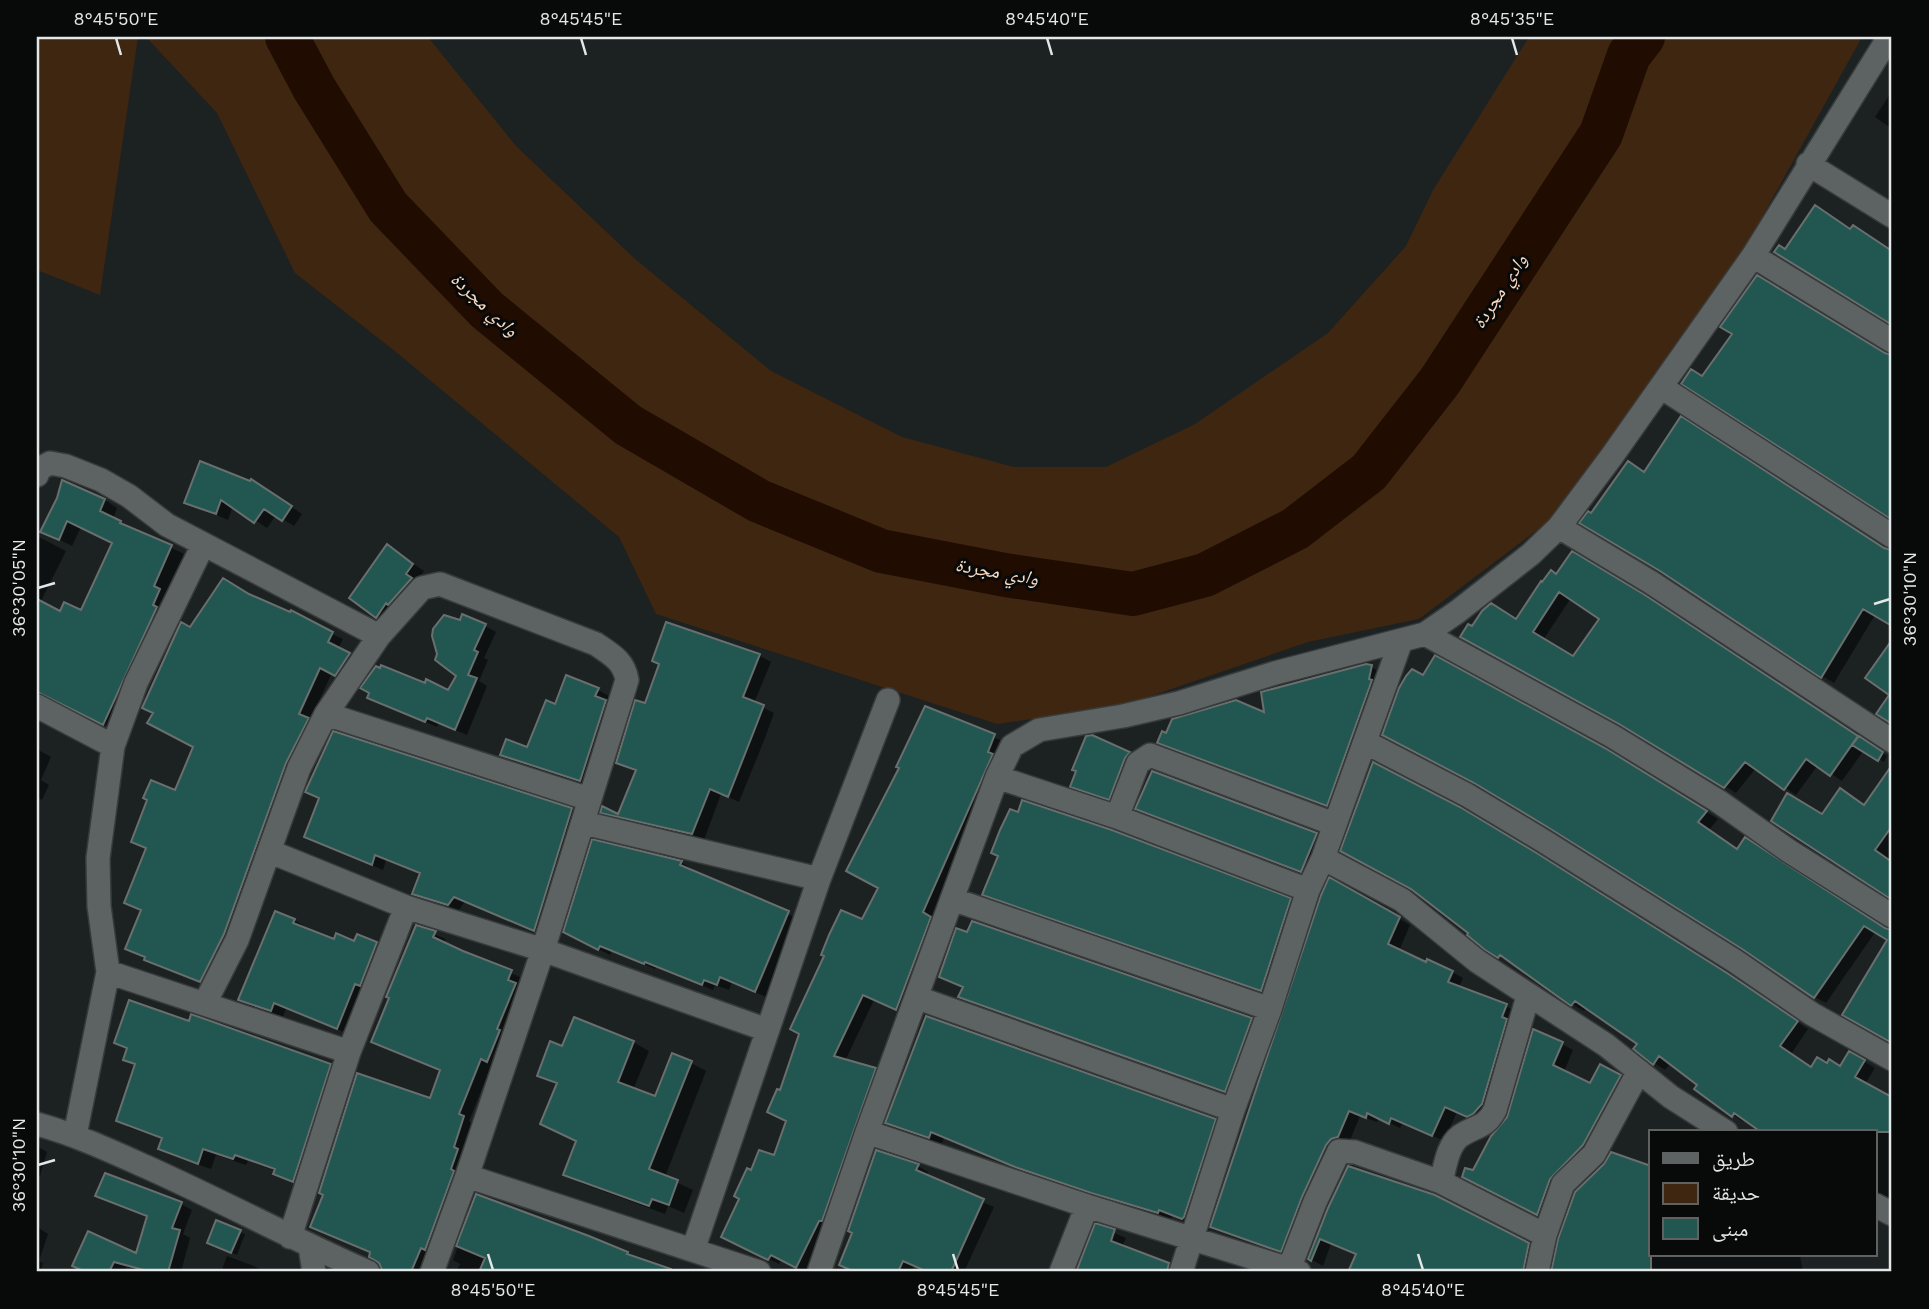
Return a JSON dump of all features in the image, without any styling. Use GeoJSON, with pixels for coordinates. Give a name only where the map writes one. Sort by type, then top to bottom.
{"type":"FeatureCollection","features":[{"type":"Feature","properties":{"kind":"street"},"geometry":{"type":"LineString","coordinates":[[819,1272],[952,899],[997,777],[1012,747],[1039,730],[1123,716],[1178,703],[1275,673],[1425,634],[1531,554],[1559,527],[1753,256],[1889,37]]}},
{"type":"Feature","properties":{"kind":"street"},"geometry":{"type":"LineString","coordinates":[[1808,164],[1892,216]]}},
{"type":"Feature","properties":{"kind":"street"},"geometry":{"type":"LineString","coordinates":[[1753,256],[1892,341]]}},
{"type":"Feature","properties":{"kind":"street"},"geometry":{"type":"LineString","coordinates":[[1661,387],[1892,536]]}},
{"type":"Feature","properties":{"kind":"street"},"geometry":{"type":"LineString","coordinates":[[37,474],[39,469],[50,463],[89,475],[129,496],[167,525],[203,545],[379,636]]}},
{"type":"Feature","properties":{"kind":"street"},"geometry":{"type":"LineString","coordinates":[[1559,527],[1652,583],[1892,741]]}},
{"type":"Feature","properties":{"kind":"street"},"geometry":{"type":"LineString","coordinates":[[75,1135],[107,972],[99,906],[98,858],[113,746],[136,683],[203,545]]}},
{"type":"Feature","properties":{"kind":"street"},"geometry":{"type":"LineString","coordinates":[[205,1003],[237,940],[271,852],[299,768],[326,714],[379,636],[422,588],[440,584],[596,644],[619,660],[625,669],[627,680],[589,799],[584,823],[467,1176],[432,1272]]}},
{"type":"Feature","properties":{"kind":"street"},"geometry":{"type":"LineString","coordinates":[[1425,634],[1612,736],[1717,801],[1789,851],[1892,916]]}},
{"type":"Feature","properties":{"kind":"street"},"geometry":{"type":"LineString","coordinates":[[1181,1272],[1308,890],[1323,858],[1401,641]]}},
{"type":"Feature","properties":{"kind":"street"},"geometry":{"type":"LineString","coordinates":[[693,1250],[820,879],[888,700]]}},
{"type":"Feature","properties":{"kind":"street"},"geometry":{"type":"LineString","coordinates":[[37,706],[113,746]]}},
{"type":"Feature","properties":{"kind":"street"},"geometry":{"type":"LineString","coordinates":[[326,714],[589,799]]}},
{"type":"Feature","properties":{"kind":"street"},"geometry":{"type":"LineString","coordinates":[[1365,742],[1467,795],[1532,834],[1735,961],[1812,1014],[1892,1059]]}},
{"type":"Feature","properties":{"kind":"street"},"geometry":{"type":"LineString","coordinates":[[1117,817],[1138,763],[1150,755],[1334,824]]}},
{"type":"Feature","properties":{"kind":"street"},"geometry":{"type":"LineString","coordinates":[[997,777],[1117,817],[1308,890]]}},
{"type":"Feature","properties":{"kind":"street"},"geometry":{"type":"LineString","coordinates":[[584,823],[820,879]]}},
{"type":"Feature","properties":{"kind":"street"},"geometry":{"type":"LineString","coordinates":[[271,852],[406,907],[543,950],[767,1030]]}},
{"type":"Feature","properties":{"kind":"street"},"geometry":{"type":"LineString","coordinates":[[1323,858],[1402,900],[1477,961],[1606,1045],[1679,1104],[1723,1130]]}},
{"type":"Feature","properties":{"kind":"street"},"geometry":{"type":"LineString","coordinates":[[952,899],[1270,1009]]}},
{"type":"Feature","properties":{"kind":"street"},"geometry":{"type":"LineString","coordinates":[[314,1272],[300,1242],[349,1052],[406,907]]}},
{"type":"Feature","properties":{"kind":"street"},"geometry":{"type":"LineString","coordinates":[[107,972],[349,1052]]}},
{"type":"Feature","properties":{"kind":"street"},"geometry":{"type":"LineString","coordinates":[[1441,1182],[1453,1144],[1460,1137],[1483,1125],[1495,1110],[1528,996]]}},
{"type":"Feature","properties":{"kind":"street"},"geometry":{"type":"LineString","coordinates":[[918,998],[1233,1110]]}},
{"type":"Feature","properties":{"kind":"street"},"geometry":{"type":"LineString","coordinates":[[1537,1272],[1545,1235],[1563,1184],[1594,1154],[1639,1071]]}},
{"type":"Feature","properties":{"kind":"street"},"geometry":{"type":"LineString","coordinates":[[37,1124],[75,1135],[368,1272]]}},
{"type":"Feature","properties":{"kind":"street"},"geometry":{"type":"LineString","coordinates":[[867,1132],[1087,1206],[1294,1271],[1315,1202],[1339,1151],[1355,1152],[1441,1182],[1545,1235]]}},
{"type":"Feature","properties":{"kind":"street"},"geometry":{"type":"LineString","coordinates":[[467,1176],[759,1272]]}},
{"type":"Feature","properties":{"kind":"street"},"geometry":{"type":"LineString","coordinates":[[1061,1272],[1087,1206]]}},
{"type":"Feature","properties":{"kind":"street"},"geometry":{"type":"LineString","coordinates":[[1876,1206],[1892,1214]]}},
{"type":"Feature","properties":{"kind":"green space"},"geometry":{"type":"Polygon","coordinates":[[[37,37],[138,37],[100,295],[37,270],[37,37]]]}},
{"type":"Feature","properties":{"kind":"green space"},"geometry":{"type":"Polygon","coordinates":[[[146,37],[428,37],[516,146],[634,258],[771,371],[902,437],[1014,467],[1106,467],[1195,424],[1328,333],[1406,246],[1433,190],[1529,37],[1862,37],[1740,257],[1552,519],[1419,619],[1308,642],[1119,707],[997,724],[656,614],[619,537],[396,352],[295,273],[217,113],[146,37]]]}},
{"type":"Feature","properties":{"kind":"building"},"geometry":{"type":"Polygon","coordinates":[[[1815,205],[1850,229],[1853,225],[1892,251],[1892,325],[1774,252],[1779,245],[1785,249],[1815,205]]]}},
{"type":"Feature","properties":{"kind":"building"},"geometry":{"type":"Polygon","coordinates":[[[1757,275],[1892,355],[1892,520],[1681,384],[1691,369],[1702,376],[1732,334],[1720,327],[1757,275]]]}},
{"type":"Feature","properties":{"kind":"building"},"geometry":{"type":"Polygon","coordinates":[[[1681,416],[1884,548],[1892,550],[1892,626],[1863,609],[1821,678],[1660,571],[1579,523],[1588,511],[1591,513],[1628,461],[1644,472],[1681,416]]]}},
{"type":"Feature","properties":{"kind":"building"},"geometry":{"type":"Polygon","coordinates":[[[200,461],[250,481],[251,479],[292,506],[282,521],[264,509],[254,523],[221,500],[216,514],[184,503],[200,461]]]}},
{"type":"Feature","properties":{"kind":"building"},"geometry":{"type":"Polygon","coordinates":[[[62,480],[105,499],[100,511],[121,521],[120,523],[172,545],[154,586],[160,589],[153,605],[157,607],[103,725],[37,692],[37,599],[60,611],[64,602],[81,610],[112,543],[67,521],[59,540],[40,532],[57,498],[62,480]]]}},
{"type":"Feature","properties":{"kind":"building"},"geometry":{"type":"Polygon","coordinates":[[[387,544],[413,564],[406,574],[412,578],[388,605],[386,603],[376,618],[349,598],[387,544]]]}},
{"type":"Feature","properties":{"kind":"building"},"geometry":{"type":"Polygon","coordinates":[[[1572,551],[1645,595],[1858,736],[1830,776],[1806,759],[1784,790],[1745,762],[1724,788],[1619,724],[1460,637],[1468,624],[1472,626],[1491,603],[1516,619],[1541,581],[1551,570],[1556,574],[1572,551]],[[1559,592],[1533,632],[1573,656],[1599,619],[1559,592]]]}},
{"type":"Feature","properties":{"kind":"building"},"geometry":{"type":"Polygon","coordinates":[[[223,578],[249,594],[290,612],[291,610],[333,632],[328,642],[350,653],[335,676],[320,668],[299,714],[309,718],[286,763],[224,934],[200,982],[144,960],[145,957],[125,949],[141,910],[124,903],[146,848],[131,842],[147,800],[143,798],[151,780],[175,790],[193,747],[147,723],[153,713],[142,708],[181,622],[190,627],[223,578]]]}},
{"type":"Feature","properties":{"kind":"building"},"geometry":{"type":"Polygon","coordinates":[[[462,614],[486,624],[474,650],[478,652],[468,675],[477,678],[455,730],[427,718],[425,722],[367,698],[369,693],[360,688],[376,666],[380,668],[381,665],[425,683],[426,679],[448,690],[456,676],[435,660],[437,654],[433,629],[444,615],[460,620],[462,614]]]}},
{"type":"Feature","properties":{"kind":"building"},"geometry":{"type":"Polygon","coordinates":[[[666,622],[760,654],[743,697],[764,705],[728,797],[710,789],[692,834],[600,813],[602,806],[618,814],[636,770],[616,763],[635,700],[645,703],[659,664],[652,661],[666,622]]]}},
{"type":"Feature","properties":{"kind":"building"},"geometry":{"type":"Polygon","coordinates":[[[1892,640],[1892,724],[1876,714],[1889,695],[1865,678],[1892,640]]]}},
{"type":"Feature","properties":{"kind":"building"},"geometry":{"type":"Polygon","coordinates":[[[1435,655],[1605,748],[1707,811],[1698,822],[1737,849],[1745,837],[1892,930],[1892,1043],[1842,1015],[1887,940],[1864,926],[1814,998],[1742,949],[1549,828],[1474,783],[1382,735],[1406,676],[1412,669],[1423,675],[1435,655]]]}},
{"type":"Feature","properties":{"kind":"building"},"geometry":{"type":"Polygon","coordinates":[[[1366,664],[1372,665],[1369,679],[1372,680],[1327,806],[1157,743],[1162,731],[1166,733],[1172,719],[1236,700],[1264,712],[1261,692],[1366,664]]]}},
{"type":"Feature","properties":{"kind":"building"},"geometry":{"type":"Polygon","coordinates":[[[566,675],[599,688],[595,696],[606,700],[580,781],[500,755],[506,739],[527,747],[546,700],[555,704],[566,675]]]}},
{"type":"Feature","properties":{"kind":"building"},"geometry":{"type":"Polygon","coordinates":[[[925,706],[995,734],[988,752],[993,754],[923,912],[931,917],[896,1010],[863,995],[834,1056],[876,1068],[822,1221],[819,1221],[796,1268],[771,1255],[768,1260],[721,1237],[739,1199],[734,1196],[747,1168],[751,1170],[759,1150],[774,1155],[786,1121],[767,1112],[777,1089],[780,1090],[799,1034],[790,1029],[824,956],[821,955],[829,935],[841,910],[862,919],[878,888],[846,871],[899,768],[896,767],[925,706]]]}},
{"type":"Feature","properties":{"kind":"building"},"geometry":{"type":"Polygon","coordinates":[[[333,731],[572,808],[534,931],[454,897],[448,905],[412,894],[420,873],[375,855],[372,865],[304,837],[319,798],[305,792],[333,731]]]}},
{"type":"Feature","properties":{"kind":"building"},"geometry":{"type":"Polygon","coordinates":[[[1092,735],[1130,752],[1125,758],[1109,800],[1070,787],[1076,771],[1072,770],[1086,736],[1092,735]]]}},
{"type":"Feature","properties":{"kind":"building"},"geometry":{"type":"Polygon","coordinates":[[[1859,736],[1883,752],[1878,761],[1852,745],[1859,736]]]}},
{"type":"Feature","properties":{"kind":"building"},"geometry":{"type":"Polygon","coordinates":[[[1373,762],[1460,807],[1535,852],[1798,1021],[1780,1046],[1811,1067],[1817,1057],[1827,1063],[1829,1059],[1840,1066],[1849,1051],[1865,1060],[1855,1077],[1892,1097],[1892,1132],[1758,1130],[1734,1113],[1732,1117],[1694,1089],[1697,1085],[1659,1056],[1653,1065],[1633,1049],[1637,1044],[1575,1001],[1571,1006],[1500,955],[1498,958],[1485,950],[1467,935],[1468,933],[1411,889],[1340,851],[1373,762]]]}},
{"type":"Feature","properties":{"kind":"building"},"geometry":{"type":"Polygon","coordinates":[[[1892,765],[1892,826],[1875,850],[1892,862],[1892,900],[1771,821],[1787,793],[1822,814],[1840,788],[1864,805],[1892,765]]]}},
{"type":"Feature","properties":{"kind":"building"},"geometry":{"type":"Polygon","coordinates":[[[1152,771],[1317,833],[1301,872],[1135,809],[1152,771]]]}},
{"type":"Feature","properties":{"kind":"building"},"geometry":{"type":"Polygon","coordinates":[[[1022,800],[1112,830],[1291,898],[1261,991],[982,895],[998,856],[991,853],[1000,830],[1010,809],[1018,812],[1022,800]]]}},
{"type":"Feature","properties":{"kind":"building"},"geometry":{"type":"Polygon","coordinates":[[[592,839],[682,861],[680,865],[789,911],[755,992],[720,977],[717,985],[704,980],[702,985],[600,946],[598,950],[563,932],[592,839]]]}},
{"type":"Feature","properties":{"kind":"building"},"geometry":{"type":"Polygon","coordinates":[[[1329,877],[1400,917],[1388,944],[1453,971],[1448,982],[1507,1004],[1502,1017],[1507,1019],[1482,1104],[1473,1114],[1467,1117],[1445,1107],[1432,1136],[1391,1118],[1389,1124],[1367,1113],[1366,1118],[1349,1111],[1338,1137],[1331,1139],[1326,1145],[1281,1252],[1210,1227],[1329,877]]]}},
{"type":"Feature","properties":{"kind":"building"},"geometry":{"type":"Polygon","coordinates":[[[275,911],[295,919],[293,923],[334,939],[336,933],[354,941],[357,934],[377,942],[360,986],[355,984],[337,1029],[274,1003],[271,1011],[238,1000],[275,911]]]}},
{"type":"Feature","properties":{"kind":"building"},"geometry":{"type":"Polygon","coordinates":[[[972,921],[1252,1018],[1225,1092],[958,997],[963,987],[939,977],[956,928],[967,932],[972,921]]]}},
{"type":"Feature","properties":{"kind":"building"},"geometry":{"type":"Polygon","coordinates":[[[416,925],[436,931],[433,937],[512,970],[508,980],[516,983],[487,1062],[481,1059],[459,1114],[464,1116],[454,1147],[458,1149],[451,1169],[454,1171],[425,1250],[421,1248],[411,1272],[388,1272],[382,1270],[379,1263],[369,1257],[370,1252],[310,1227],[323,1195],[319,1193],[357,1073],[430,1098],[440,1070],[371,1042],[389,998],[386,997],[416,925]]]}},
{"type":"Feature","properties":{"kind":"building"},"geometry":{"type":"Polygon","coordinates":[[[129,1000],[189,1021],[191,1014],[331,1064],[293,1182],[273,1174],[275,1169],[235,1155],[233,1159],[203,1149],[198,1164],[158,1149],[162,1138],[116,1121],[135,1064],[123,1060],[127,1048],[114,1043],[129,1000]]]}},
{"type":"Feature","properties":{"kind":"building"},"geometry":{"type":"Polygon","coordinates":[[[926,1016],[1216,1119],[1184,1217],[1182,1219],[1159,1210],[1158,1213],[1091,1193],[1015,1167],[931,1132],[929,1138],[885,1123],[926,1016]]]}},
{"type":"Feature","properties":{"kind":"building"},"geometry":{"type":"Polygon","coordinates":[[[574,1017],[634,1041],[618,1082],[655,1096],[672,1053],[692,1061],[649,1169],[678,1180],[669,1205],[652,1199],[649,1206],[563,1175],[576,1141],[540,1124],[557,1083],[537,1076],[550,1041],[562,1046],[574,1017]]]}},
{"type":"Feature","properties":{"kind":"building"},"geometry":{"type":"Polygon","coordinates":[[[1533,1029],[1563,1042],[1553,1065],[1590,1083],[1600,1064],[1621,1075],[1583,1145],[1550,1179],[1537,1215],[1462,1177],[1465,1168],[1473,1170],[1491,1136],[1507,1117],[1533,1029]]]}},
{"type":"Feature","properties":{"kind":"building"},"geometry":{"type":"Polygon","coordinates":[[[876,1150],[919,1164],[916,1170],[984,1199],[951,1272],[928,1272],[903,1261],[898,1272],[855,1272],[839,1265],[852,1233],[848,1231],[876,1150]]]}},
{"type":"Feature","properties":{"kind":"building"},"geometry":{"type":"Polygon","coordinates":[[[1611,1152],[1649,1165],[1651,1272],[1551,1272],[1558,1239],[1575,1192],[1604,1164],[1611,1152]]]}},
{"type":"Feature","properties":{"kind":"building"},"geometry":{"type":"Polygon","coordinates":[[[1348,1166],[1435,1195],[1529,1243],[1523,1272],[1348,1272],[1356,1254],[1320,1239],[1311,1261],[1308,1259],[1348,1166]]]}},
{"type":"Feature","properties":{"kind":"building"},"geometry":{"type":"Polygon","coordinates":[[[105,1173],[182,1202],[172,1228],[180,1230],[168,1272],[151,1272],[114,1262],[109,1272],[86,1272],[72,1266],[88,1231],[136,1253],[147,1216],[95,1196],[105,1173]]]}},
{"type":"Feature","properties":{"kind":"building"},"geometry":{"type":"Polygon","coordinates":[[[476,1194],[589,1236],[628,1252],[627,1254],[671,1269],[671,1272],[479,1272],[485,1258],[456,1246],[476,1194]]]}},
{"type":"Feature","properties":{"kind":"building"},"geometry":{"type":"Polygon","coordinates":[[[216,1220],[241,1230],[231,1253],[207,1243],[216,1220]]]}},
{"type":"Feature","properties":{"kind":"building"},"geometry":{"type":"Polygon","coordinates":[[[1095,1223],[1115,1229],[1111,1241],[1169,1263],[1167,1272],[1076,1272],[1095,1223]]]}},
{"type":"Feature","properties":{"kind":"waterway","name":"وادي مجردة"},"geometry":{"type":"LineString","coordinates":[[287,37],[314,88],[388,207],[487,310],[628,425],[759,501],[881,551],[1005,575],[1133,594],[1205,575],[1295,529],[1369,472],[1440,381],[1601,134],[1629,55],[1643,37]]}}]}
